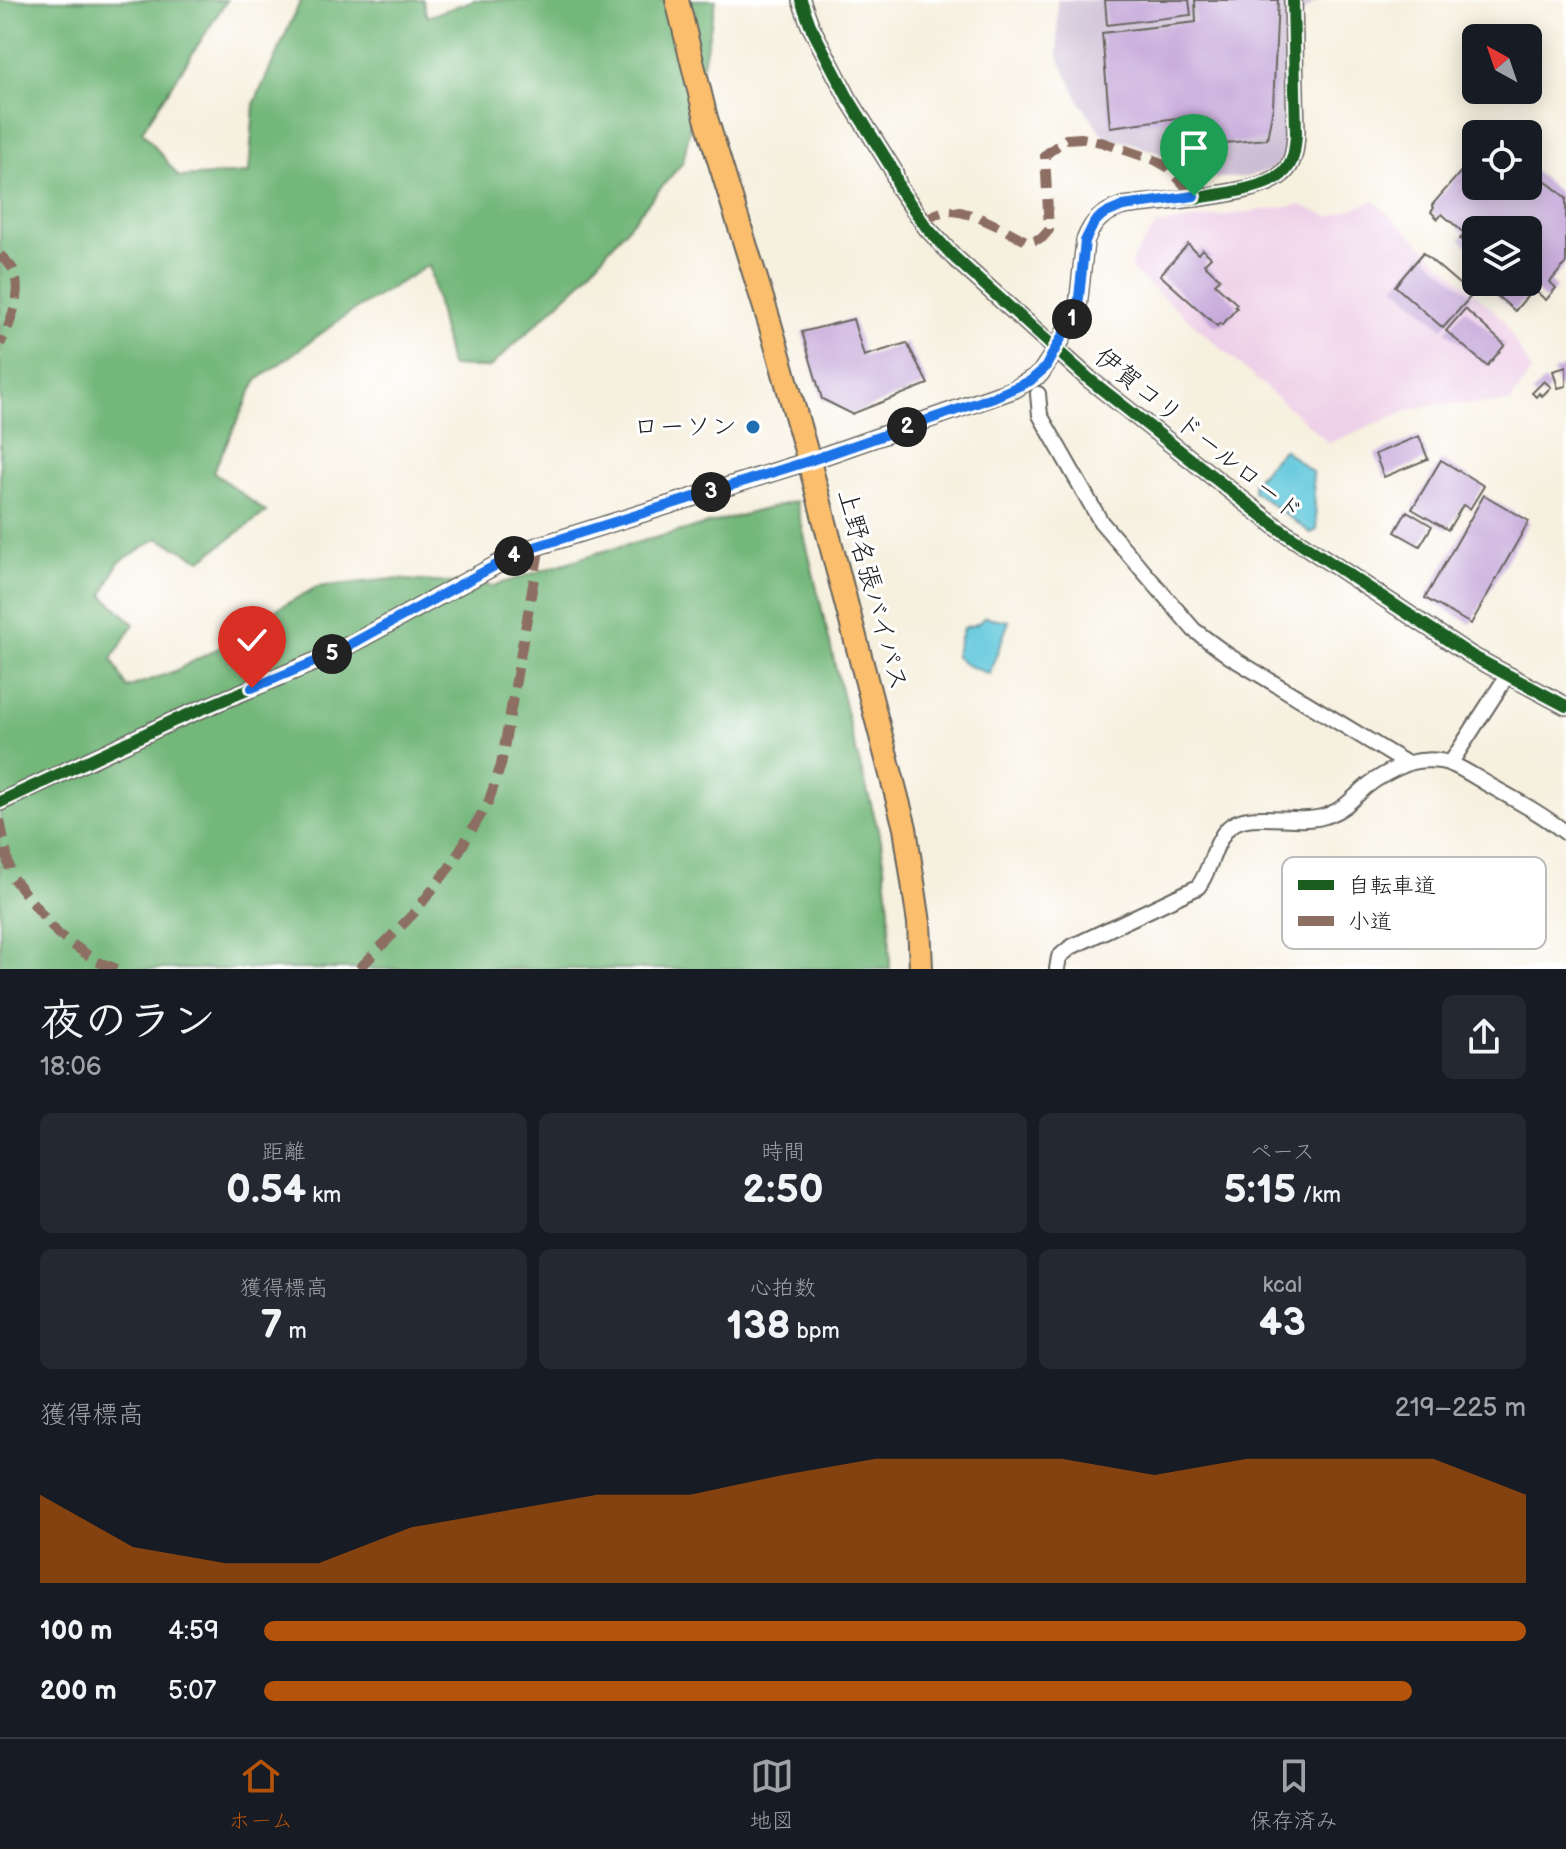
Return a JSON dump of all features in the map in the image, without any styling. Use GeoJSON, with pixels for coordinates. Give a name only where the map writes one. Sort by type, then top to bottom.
{"type":"FeatureCollection","features":[{"type":"Feature","properties":{"kind":"highway","name":"上野名張バイパス"},"geometry":{"type":"LineString","coordinates":[[677,0],[706,118],[809,461],[905,828],[919,923],[921,969]]}},
{"type":"Feature","properties":{"kind":"street"},"geometry":{"type":"LineString","coordinates":[[801,0],[810,25],[848,98],[893,170],[899,188],[927,228],[954,257],[1057,348],[1078,307],[1088,231],[1102,215],[1123,206],[1256,188],[1276,179],[1288,167],[1294,154],[1296,134],[1293,0]]}},
{"type":"Feature","properties":{"kind":"street","name":"伊賀コリドールロード"},"geometry":{"type":"LineString","coordinates":[[0,802],[173,721],[331,655],[522,551],[809,461],[1015,389],[1040,374],[1057,348],[1089,379],[1278,528],[1507,676],[1566,706]]}},
{"type":"Feature","properties":{"kind":"street"},"geometry":{"type":"LineString","coordinates":[[1038,394],[1040,415],[1101,522],[1194,630],[1229,656],[1406,763]]}},
{"type":"Feature","properties":{"kind":"street"},"geometry":{"type":"LineString","coordinates":[[1450,764],[1507,676]]}},
{"type":"Feature","properties":{"kind":"street"},"geometry":{"type":"LineString","coordinates":[[1057,969],[1059,957],[1071,947],[1198,887],[1206,877],[1220,840],[1237,821],[1265,818],[1303,821],[1327,816],[1349,804],[1367,786],[1406,763],[1450,764],[1546,817],[1566,833]]}},
{"type":"Feature","properties":{"kind":"shaded area"},"geometry":{"type":"Polygon","coordinates":[[[1057,0],[1318,0],[1289,24],[1293,137],[1284,158],[1272,169],[1247,177],[1198,179],[1170,157],[1131,143],[1105,138],[1080,102],[1058,56],[1057,0]]]}},
{"type":"Feature","properties":{"kind":"shaded area"},"geometry":{"type":"Polygon","coordinates":[[[1374,201],[1462,281],[1462,296],[1478,296],[1502,318],[1531,371],[1510,403],[1432,405],[1409,410],[1329,443],[1131,269],[1133,258],[1156,225],[1300,205],[1330,217],[1374,201]]]}},
{"type":"Feature","properties":{"kind":"green space"},"geometry":{"type":"Polygon","coordinates":[[[0,0],[227,0],[142,131],[179,177],[249,173],[254,104],[301,0],[423,0],[427,17],[474,0],[716,0],[683,162],[579,284],[489,368],[450,366],[429,265],[345,316],[256,381],[213,472],[266,512],[201,560],[158,538],[118,563],[103,595],[134,624],[112,659],[127,688],[175,671],[232,641],[275,610],[317,587],[392,579],[493,586],[597,553],[796,501],[852,736],[881,840],[889,908],[890,969],[0,969],[0,0]]]}},
{"type":"Feature","properties":{"kind":"water"},"geometry":{"type":"Polygon","coordinates":[[[1283,449],[1312,472],[1317,530],[1311,533],[1253,491],[1253,482],[1283,449]]]}},
{"type":"Feature","properties":{"kind":"water"},"geometry":{"type":"Polygon","coordinates":[[[985,617],[1009,621],[989,674],[966,665],[955,656],[963,628],[977,624],[985,617]]]}},
{"type":"Feature","properties":{"kind":"building"},"geometry":{"type":"Polygon","coordinates":[[[1105,0],[1189,0],[1191,15],[1107,25],[1105,0]]]}},
{"type":"Feature","properties":{"kind":"building"},"geometry":{"type":"Polygon","coordinates":[[[1195,0],[1278,0],[1273,107],[1267,139],[1203,145],[1204,132],[1184,117],[1110,127],[1102,33],[1196,22],[1195,0]]]}},
{"type":"Feature","properties":{"kind":"building"},"geometry":{"type":"Polygon","coordinates":[[[1462,170],[1462,200],[1542,200],[1542,178],[1566,198],[1566,263],[1550,282],[1556,288],[1546,300],[1541,296],[1542,216],[1462,216],[1462,231],[1442,214],[1438,219],[1431,212],[1434,208],[1432,205],[1462,170]]]}},
{"type":"Feature","properties":{"kind":"building"},"geometry":{"type":"Polygon","coordinates":[[[1188,244],[1198,254],[1202,249],[1211,257],[1204,264],[1220,279],[1215,284],[1237,304],[1222,325],[1217,326],[1160,275],[1188,244]]]}},
{"type":"Feature","properties":{"kind":"building"},"geometry":{"type":"Polygon","coordinates":[[[1423,253],[1462,286],[1462,296],[1471,296],[1443,328],[1395,286],[1423,253]]]}},
{"type":"Feature","properties":{"kind":"building"},"geometry":{"type":"Polygon","coordinates":[[[1497,296],[1527,296],[1515,311],[1497,296]]]}},
{"type":"Feature","properties":{"kind":"building"},"geometry":{"type":"Polygon","coordinates":[[[1465,309],[1505,345],[1487,366],[1446,331],[1465,309]]]}},
{"type":"Feature","properties":{"kind":"building"},"geometry":{"type":"Polygon","coordinates":[[[853,319],[864,356],[907,343],[928,384],[852,414],[822,399],[802,332],[853,319]]]}},
{"type":"Feature","properties":{"kind":"building"},"geometry":{"type":"Polygon","coordinates":[[[1566,367],[1566,386],[1558,388],[1553,371],[1566,367]]]}},
{"type":"Feature","properties":{"kind":"building"},"geometry":{"type":"Polygon","coordinates":[[[1544,381],[1551,387],[1542,396],[1539,393],[1536,397],[1532,393],[1544,381]]]}},
{"type":"Feature","properties":{"kind":"building"},"geometry":{"type":"Polygon","coordinates":[[[1419,436],[1428,459],[1384,477],[1375,454],[1419,436]]]}},
{"type":"Feature","properties":{"kind":"building"},"geometry":{"type":"Polygon","coordinates":[[[1441,460],[1484,486],[1470,509],[1463,505],[1448,530],[1412,509],[1441,460]]]}},
{"type":"Feature","properties":{"kind":"building"},"geometry":{"type":"Polygon","coordinates":[[[1484,495],[1529,521],[1471,624],[1425,598],[1484,495]]]}},
{"type":"Feature","properties":{"kind":"building"},"geometry":{"type":"Polygon","coordinates":[[[1407,511],[1432,526],[1420,546],[1395,532],[1407,511]]]}},
{"type":"Feature","properties":{"kind":"marked path"},"geometry":{"type":"LineString","coordinates":[[923,221],[941,212],[962,212],[1028,242],[1042,238],[1049,230],[1045,155],[1066,139],[1101,142],[1155,160],[1169,168],[1194,196]]}},
{"type":"Feature","properties":{"kind":"marked path"},"geometry":{"type":"LineString","coordinates":[[0,255],[13,269],[17,288],[12,318],[0,344]]}},
{"type":"Feature","properties":{"kind":"marked path"},"geometry":{"type":"LineString","coordinates":[[359,969],[415,912],[449,868],[488,803],[501,765],[540,545]]}},
{"type":"Feature","properties":{"kind":"marked path"},"geometry":{"type":"LineString","coordinates":[[0,820],[11,876],[58,934],[96,961],[117,969]]}},
{"type":"Feature","properties":{"kind":"cycle path"},"geometry":{"type":"LineString","coordinates":[[801,0],[810,25],[848,98],[893,170],[899,188],[927,228],[954,257],[1089,379],[1278,528],[1472,656],[1566,706]]}},
{"type":"Feature","properties":{"kind":"cycle path"},"geometry":{"type":"LineString","coordinates":[[0,802],[173,721],[331,655],[522,551],[809,461],[1015,389],[1040,374],[1078,307],[1085,241],[1099,219],[1123,206],[1252,188],[1282,174],[1289,166],[1296,134],[1293,0]]}},
{"type":"Feature","properties":{"kind":"place","name":"ローソン"},"geometry":{"type":"Point","coordinates":[753,427]}},
{"type":"Feature","properties":{"kind":"route"},"geometry":{"type":"LineString","coordinates":[[252,688],[331,655],[522,551],[809,461],[1015,389],[1045,368],[1078,307],[1085,241],[1094,223],[1102,215],[1123,206],[1194,196]]}}]}
